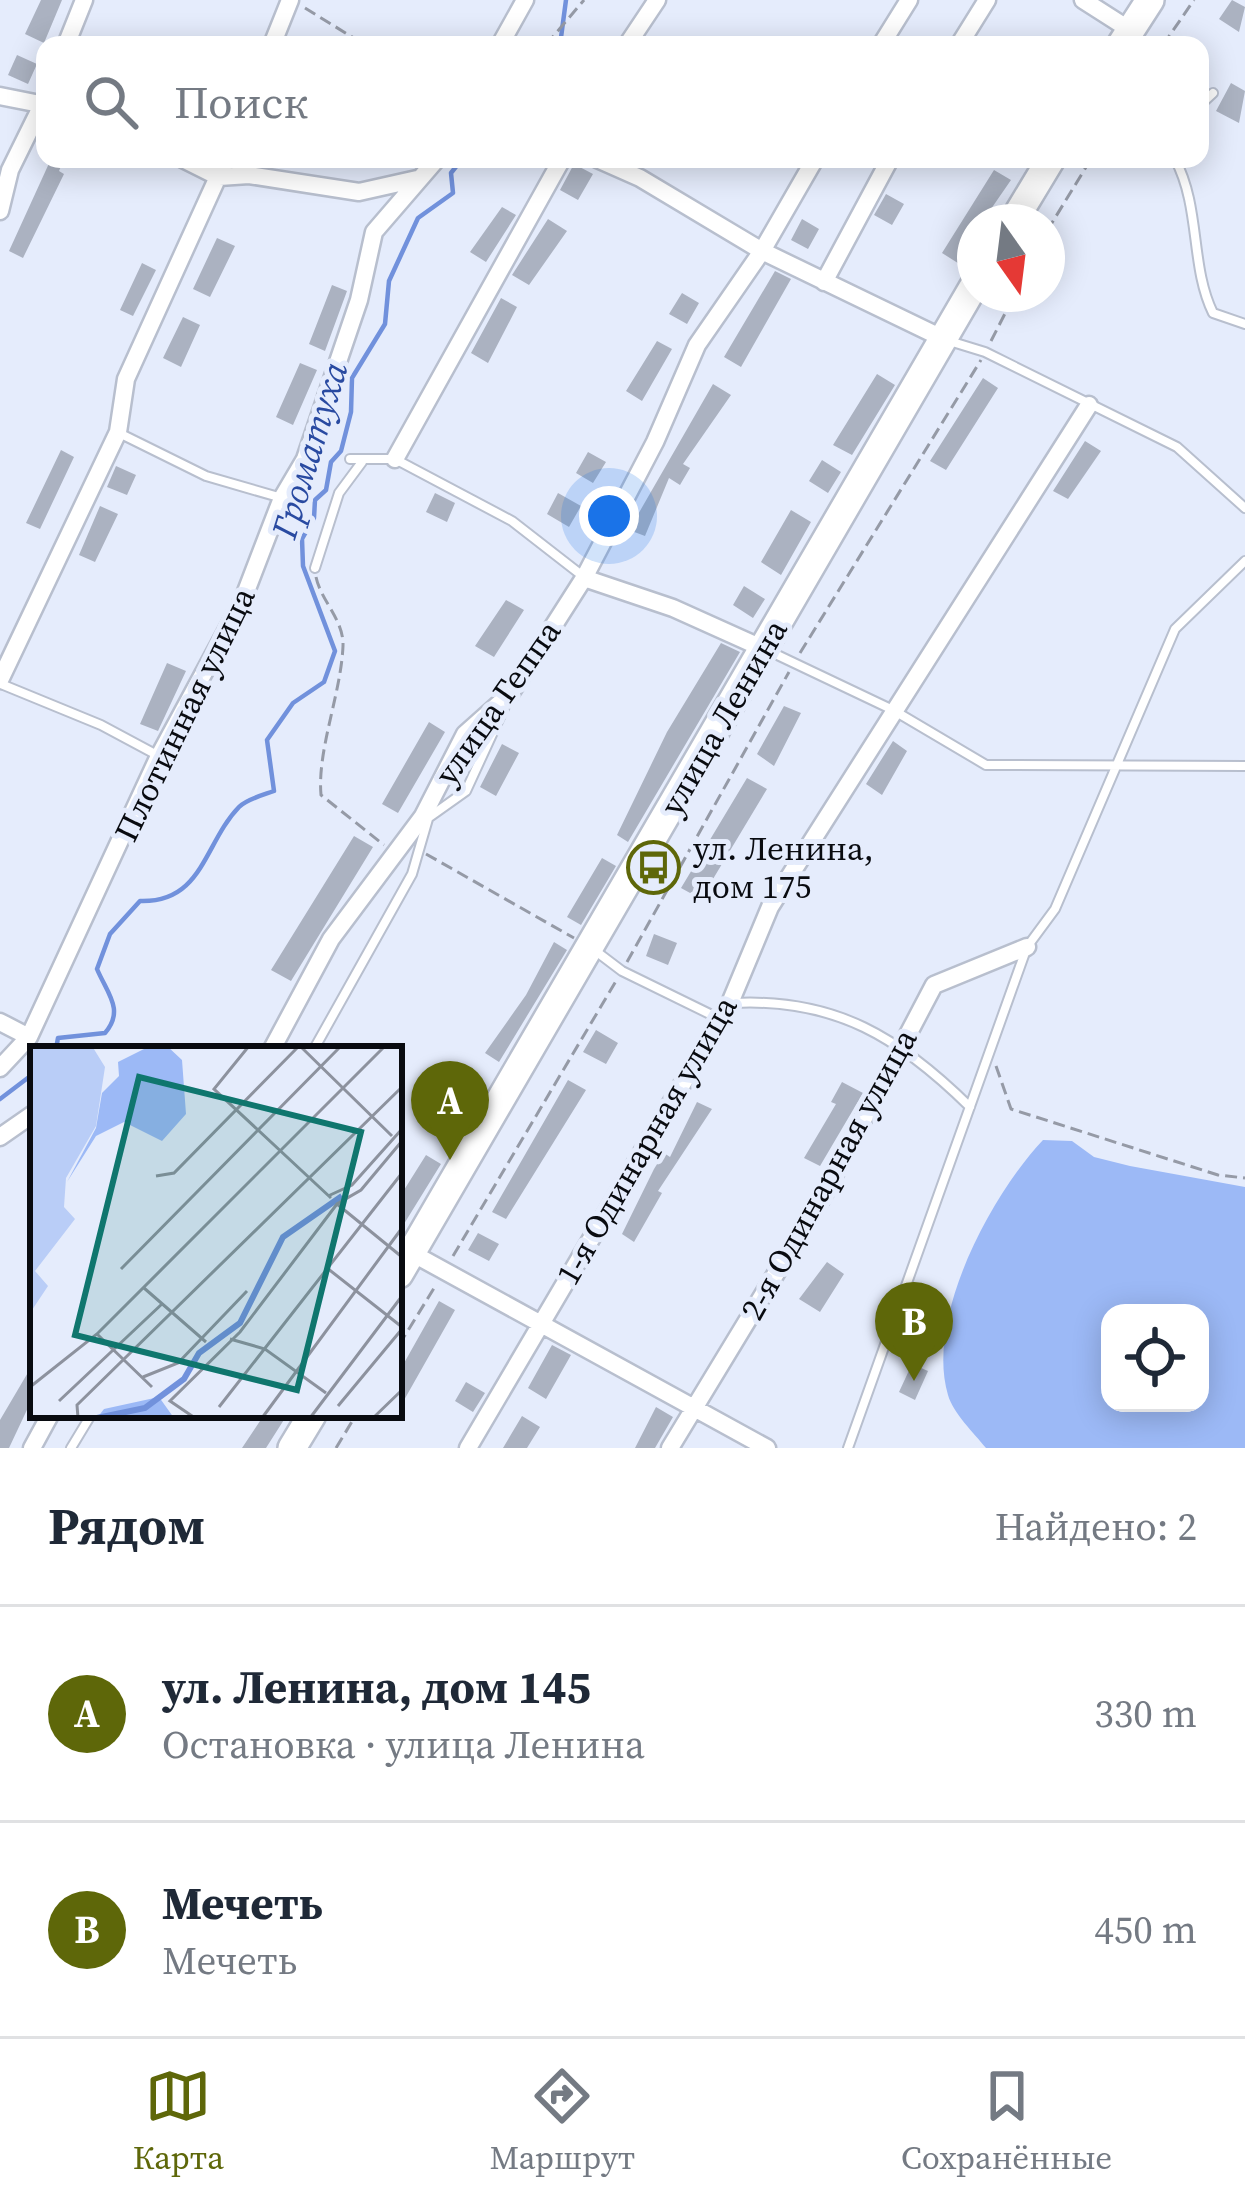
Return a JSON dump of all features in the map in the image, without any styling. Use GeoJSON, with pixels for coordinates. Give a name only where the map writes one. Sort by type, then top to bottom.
{"type":"FeatureCollection","features":[{"type":"Feature","properties":{"kind":"main road"},"geometry":{"type":"LineString","coordinates":[[1126,36],[1150,0]]}},
{"type":"Feature","properties":{"kind":"main road"},"geometry":{"type":"LineString","coordinates":[[1024,204],[1046,168]]}},
{"type":"Feature","properties":{"kind":"main road","name":"улица Ленина"},"geometry":{"type":"LineString","coordinates":[[403,1258],[592,948],[958,312]]}},
{"type":"Feature","properties":{"kind":"main road"},"geometry":{"type":"LineString","coordinates":[[292,1448],[310,1418]]}},
{"type":"Feature","properties":{"kind":"street"},"geometry":{"type":"LineString","coordinates":[[70,36],[84,0]]}},
{"type":"Feature","properties":{"kind":"street"},"geometry":{"type":"LineString","coordinates":[[276,36],[291,0]]}},
{"type":"Feature","properties":{"kind":"street"},"geometry":{"type":"LineString","coordinates":[[505,36],[525,0]]}},
{"type":"Feature","properties":{"kind":"street"},"geometry":{"type":"LineString","coordinates":[[633,36],[657,0]]}},
{"type":"Feature","properties":{"kind":"street"},"geometry":{"type":"LineString","coordinates":[[887,36],[909,0]]}},
{"type":"Feature","properties":{"kind":"street"},"geometry":{"type":"LineString","coordinates":[[965,36],[987,0]]}},
{"type":"Feature","properties":{"kind":"street"},"geometry":{"type":"LineString","coordinates":[[1083,0],[1124,36]]}},
{"type":"Feature","properties":{"kind":"street"},"geometry":{"type":"LineString","coordinates":[[0,96],[36,101]]}},
{"type":"Feature","properties":{"kind":"street"},"geometry":{"type":"LineString","coordinates":[[0,211],[10,170],[36,118]]}},
{"type":"Feature","properties":{"kind":"street"},"geometry":{"type":"LineString","coordinates":[[201,168],[219,177],[249,175],[359,192],[418,178]]}},
{"type":"Feature","properties":{"kind":"street"},"geometry":{"type":"LineString","coordinates":[[0,682],[118,432],[126,380],[222,168]]}},
{"type":"Feature","properties":{"kind":"street","name":"Плотинная улица"},"geometry":{"type":"LineString","coordinates":[[0,1068],[29,1037],[159,756],[242,602],[282,498],[312,440],[359,300],[374,232],[428,168]]}},
{"type":"Feature","properties":{"kind":"street"},"geometry":{"type":"LineString","coordinates":[[395,459],[557,168]]}},
{"type":"Feature","properties":{"kind":"street"},"geometry":{"type":"LineString","coordinates":[[617,168],[762,251],[942,338]]}},
{"type":"Feature","properties":{"kind":"street","name":"улица Геппа"},"geometry":{"type":"LineString","coordinates":[[274,1046],[331,939],[426,817],[465,734],[510,694],[584,578],[655,442],[697,345],[762,251],[810,168]]}},
{"type":"Feature","properties":{"kind":"street"},"geometry":{"type":"LineString","coordinates":[[824,282],[885,168]]}},
{"type":"Feature","properties":{"kind":"street","name":"1-я Одинарная улица"},"geometry":{"type":"LineString","coordinates":[[468,1448],[725,1011],[770,907],[1089,405]]}},
{"type":"Feature","properties":{"kind":"street"},"geometry":{"type":"LineString","coordinates":[[584,578],[673,608],[761,648]]}},
{"type":"Feature","properties":{"kind":"street","name":"2-я Одинарная улица"},"geometry":{"type":"LineString","coordinates":[[670,1448],[823,1196],[898,1045],[934,985],[1027,947]]}},
{"type":"Feature","properties":{"kind":"street"},"geometry":{"type":"LineString","coordinates":[[0,1022],[29,1037]]}},
{"type":"Feature","properties":{"kind":"street"},"geometry":{"type":"LineString","coordinates":[[0,1137],[30,1116]]}},
{"type":"Feature","properties":{"kind":"street"},"geometry":{"type":"LineString","coordinates":[[403,1258],[444,1271],[767,1448]]}},
{"type":"Feature","properties":{"kind":"street"},"geometry":{"type":"LineString","coordinates":[[32,1448],[48,1418]]}},
{"type":"Feature","properties":{"kind":"lane"},"geometry":{"type":"LineString","coordinates":[[1209,97],[1213,93]]}},
{"type":"Feature","properties":{"kind":"lane"},"geometry":{"type":"LineString","coordinates":[[1178,168],[1197,227],[1204,293],[1213,313],[1245,324]]}},
{"type":"Feature","properties":{"kind":"lane"},"geometry":{"type":"LineString","coordinates":[[942,338],[985,352],[1177,447],[1245,508]]}},
{"type":"Feature","properties":{"kind":"lane"},"geometry":{"type":"LineString","coordinates":[[118,432],[206,476],[282,498]]}},
{"type":"Feature","properties":{"kind":"lane"},"geometry":{"type":"LineString","coordinates":[[350,459],[395,459],[512,521],[584,578]]}},
{"type":"Feature","properties":{"kind":"lane"},"geometry":{"type":"LineString","coordinates":[[316,568],[339,493],[362,462]]}},
{"type":"Feature","properties":{"kind":"lane"},"geometry":{"type":"LineString","coordinates":[[848,1448],[1027,947],[1055,909],[1175,629],[1245,561]]}},
{"type":"Feature","properties":{"kind":"lane"},"geometry":{"type":"LineString","coordinates":[[761,648],[892,710],[986,765],[1245,766]]}},
{"type":"Feature","properties":{"kind":"lane"},"geometry":{"type":"LineString","coordinates":[[0,682],[101,725],[159,756]]}},
{"type":"Feature","properties":{"kind":"lane"},"geometry":{"type":"LineString","coordinates":[[316,1046],[385,925],[419,850],[426,817],[466,790],[510,694]]}},
{"type":"Feature","properties":{"kind":"lane"},"geometry":{"type":"LineString","coordinates":[[592,948],[622,970],[725,1011],[779,1000],[829,1010],[923,1060],[970,1107]]}},
{"type":"Feature","properties":{"kind":"lane"},"geometry":{"type":"LineString","coordinates":[[71,1448],[89,1418]]}},
{"type":"Feature","properties":{"kind":"path"},"geometry":{"type":"LineString","coordinates":[[291,0],[349,36]]}},
{"type":"Feature","properties":{"kind":"path"},"geometry":{"type":"LineString","coordinates":[[554,36],[584,0]]}},
{"type":"Feature","properties":{"kind":"path"},"geometry":{"type":"LineString","coordinates":[[1169,36],[1194,0]]}},
{"type":"Feature","properties":{"kind":"path"},"geometry":{"type":"LineString","coordinates":[[1064,204],[1086,168]]}},
{"type":"Feature","properties":{"kind":"path"},"geometry":{"type":"LineString","coordinates":[[402,1340],[622,970],[793,664],[1006,312]]}},
{"type":"Feature","properties":{"kind":"path"},"geometry":{"type":"LineString","coordinates":[[316,568],[316,583],[344,643],[335,715],[319,773],[321,795],[395,853]]}},
{"type":"Feature","properties":{"kind":"path"},"geometry":{"type":"LineString","coordinates":[[419,850],[592,948]]}},
{"type":"Feature","properties":{"kind":"path"},"geometry":{"type":"LineString","coordinates":[[992,1047],[1011,1109],[1218,1175],[1245,1178]]}},
{"type":"Feature","properties":{"kind":"path"},"geometry":{"type":"LineString","coordinates":[[336,1448],[354,1418]]}},
{"type":"Feature","properties":{"kind":"shaded area"},"geometry":{"type":"Polygon","coordinates":[[[1043,1140],[1072,1141],[1094,1157],[1130,1166],[1245,1187],[1245,1448],[986,1448],[954,1409],[943,1364],[954,1295],[967,1259],[1003,1192],[1043,1140]]]}},
{"type":"Feature","properties":{"kind":"building"},"geometry":{"type":"Polygon","coordinates":[[[41,0],[62,0],[47,36],[36,39],[25,34],[41,0]]]}},
{"type":"Feature","properties":{"kind":"building"},"geometry":{"type":"Polygon","coordinates":[[[1232,0],[1245,7],[1239,32],[1219,19],[1232,0]]]}},
{"type":"Feature","properties":{"kind":"building"},"geometry":{"type":"Polygon","coordinates":[[[17,55],[36,64],[28,84],[8,75],[17,55]]]}},
{"type":"Feature","properties":{"kind":"building"},"geometry":{"type":"Polygon","coordinates":[[[1231,83],[1245,91],[1239,123],[1216,111],[1231,83]]]}},
{"type":"Feature","properties":{"kind":"building"},"geometry":{"type":"Polygon","coordinates":[[[47,168],[60,168],[64,174],[23,258],[9,251],[47,168]]]}},
{"type":"Feature","properties":{"kind":"building"},"geometry":{"type":"Polygon","coordinates":[[[572,168],[593,174],[578,200],[560,190],[572,168]]]}},
{"type":"Feature","properties":{"kind":"building"},"geometry":{"type":"Polygon","coordinates":[[[994,170],[1011,180],[994,204],[973,204],[994,170]]]}},
{"type":"Feature","properties":{"kind":"building"},"geometry":{"type":"Polygon","coordinates":[[[886,194],[904,204],[892,225],[874,215],[886,194]]]}},
{"type":"Feature","properties":{"kind":"building"},"geometry":{"type":"Polygon","coordinates":[[[502,207],[516,215],[486,262],[470,252],[502,207]]]}},
{"type":"Feature","properties":{"kind":"building"},"geometry":{"type":"Polygon","coordinates":[[[548,219],[567,231],[529,285],[512,275],[548,219]]]}},
{"type":"Feature","properties":{"kind":"building"},"geometry":{"type":"Polygon","coordinates":[[[802,219],[819,229],[808,249],[791,240],[802,219]]]}},
{"type":"Feature","properties":{"kind":"building"},"geometry":{"type":"Polygon","coordinates":[[[957,229],[957,262],[942,253],[957,229]]]}},
{"type":"Feature","properties":{"kind":"building"},"geometry":{"type":"Polygon","coordinates":[[[217,238],[235,246],[210,297],[193,289],[217,238]]]}},
{"type":"Feature","properties":{"kind":"building"},"geometry":{"type":"Polygon","coordinates":[[[142,263],[156,270],[133,316],[120,310],[142,263]]]}},
{"type":"Feature","properties":{"kind":"building"},"geometry":{"type":"Polygon","coordinates":[[[775,271],[791,279],[741,367],[724,357],[775,271]]]}},
{"type":"Feature","properties":{"kind":"building"},"geometry":{"type":"Polygon","coordinates":[[[332,285],[347,291],[325,351],[309,344],[332,285]]]}},
{"type":"Feature","properties":{"kind":"building"},"geometry":{"type":"Polygon","coordinates":[[[682,293],[699,303],[687,324],[669,314],[682,293]]]}},
{"type":"Feature","properties":{"kind":"building"},"geometry":{"type":"Polygon","coordinates":[[[501,298],[517,307],[488,363],[471,353],[501,298]]]}},
{"type":"Feature","properties":{"kind":"building"},"geometry":{"type":"Polygon","coordinates":[[[183,317],[200,325],[181,367],[163,358],[183,317]]]}},
{"type":"Feature","properties":{"kind":"building"},"geometry":{"type":"Polygon","coordinates":[[[657,341],[672,349],[642,401],[626,391],[657,341]]]}},
{"type":"Feature","properties":{"kind":"building"},"geometry":{"type":"Polygon","coordinates":[[[300,363],[317,370],[293,425],[276,417],[300,363]]]}},
{"type":"Feature","properties":{"kind":"building"},"geometry":{"type":"Polygon","coordinates":[[[877,374],[895,385],[852,455],[833,445],[877,374]]]}},
{"type":"Feature","properties":{"kind":"building"},"geometry":{"type":"Polygon","coordinates":[[[983,378],[998,388],[946,470],[930,461],[983,378]]]}},
{"type":"Feature","properties":{"kind":"building"},"geometry":{"type":"Polygon","coordinates":[[[713,384],[731,395],[683,464],[690,468],[680,485],[669,478],[645,536],[629,530],[713,384]]]}},
{"type":"Feature","properties":{"kind":"building"},"geometry":{"type":"Polygon","coordinates":[[[1085,441],[1101,451],[1068,499],[1053,491],[1085,441]]]}},
{"type":"Feature","properties":{"kind":"building"},"geometry":{"type":"Polygon","coordinates":[[[61,450],[74,457],[40,529],[26,523],[61,450]]]}},
{"type":"Feature","properties":{"kind":"building"},"geometry":{"type":"Polygon","coordinates":[[[588,452],[606,462],[593,483],[576,473],[588,452]]]}},
{"type":"Feature","properties":{"kind":"building"},"geometry":{"type":"Polygon","coordinates":[[[822,460],[841,472],[828,493],[809,481],[822,460]]]}},
{"type":"Feature","properties":{"kind":"building"},"geometry":{"type":"Polygon","coordinates":[[[116,466],[136,475],[127,495],[107,487],[116,466]]]}},
{"type":"Feature","properties":{"kind":"building"},"geometry":{"type":"Polygon","coordinates":[[[435,493],[455,503],[447,522],[426,512],[435,493]]]}},
{"type":"Feature","properties":{"kind":"building"},"geometry":{"type":"Polygon","coordinates":[[[558,493],[581,506],[569,527],[547,514],[558,493]]]}},
{"type":"Feature","properties":{"kind":"building"},"geometry":{"type":"Polygon","coordinates":[[[100,506],[118,514],[95,562],[79,555],[100,506]]]}},
{"type":"Feature","properties":{"kind":"building"},"geometry":{"type":"Polygon","coordinates":[[[791,510],[811,522],[781,575],[761,562],[791,510]]]}},
{"type":"Feature","properties":{"kind":"building"},"geometry":{"type":"Polygon","coordinates":[[[744,586],[765,599],[753,618],[733,605],[744,586]]]}},
{"type":"Feature","properties":{"kind":"building"},"geometry":{"type":"Polygon","coordinates":[[[506,600],[524,610],[494,657],[475,646],[506,600]]]}},
{"type":"Feature","properties":{"kind":"building"},"geometry":{"type":"Polygon","coordinates":[[[721,643],[740,652],[628,842],[617,835],[667,732],[721,643]]]}},
{"type":"Feature","properties":{"kind":"building"},"geometry":{"type":"Polygon","coordinates":[[[167,663],[186,671],[158,731],[140,724],[167,663]]]}},
{"type":"Feature","properties":{"kind":"building"},"geometry":{"type":"Polygon","coordinates":[[[784,706],[801,713],[774,766],[757,754],[784,706]]]}},
{"type":"Feature","properties":{"kind":"building"},"geometry":{"type":"Polygon","coordinates":[[[429,722],[445,732],[398,813],[382,804],[429,722]]]}},
{"type":"Feature","properties":{"kind":"building"},"geometry":{"type":"Polygon","coordinates":[[[893,741],[907,751],[882,795],[866,784],[893,741]]]}},
{"type":"Feature","properties":{"kind":"building"},"geometry":{"type":"Polygon","coordinates":[[[502,744],[519,753],[496,796],[480,787],[502,744]]]}},
{"type":"Feature","properties":{"kind":"building"},"geometry":{"type":"Polygon","coordinates":[[[747,778],[767,789],[701,899],[681,888],[747,778]]]}},
{"type":"Feature","properties":{"kind":"building"},"geometry":{"type":"Polygon","coordinates":[[[354,836],[373,847],[291,981],[271,970],[354,836]]]}},
{"type":"Feature","properties":{"kind":"building"},"geometry":{"type":"Polygon","coordinates":[[[602,858],[616,866],[581,925],[567,917],[602,858]]]}},
{"type":"Feature","properties":{"kind":"building"},"geometry":{"type":"Polygon","coordinates":[[[654,934],[677,943],[668,965],[646,956],[654,934]]]}},
{"type":"Feature","properties":{"kind":"building"},"geometry":{"type":"Polygon","coordinates":[[[554,942],[567,950],[499,1062],[485,1053],[526,995],[554,942]]]}},
{"type":"Feature","properties":{"kind":"building"},"geometry":{"type":"Polygon","coordinates":[[[596,1030],[618,1043],[606,1064],[583,1052],[596,1030]]]}},
{"type":"Feature","properties":{"kind":"building"},"geometry":{"type":"Polygon","coordinates":[[[568,1080],[586,1090],[506,1219],[492,1212],[568,1080]]]}},
{"type":"Feature","properties":{"kind":"building"},"geometry":{"type":"Polygon","coordinates":[[[842,1082],[863,1093],[820,1166],[804,1158],[836,1104],[831,1102],[842,1082]]]}},
{"type":"Feature","properties":{"kind":"building"},"geometry":{"type":"Polygon","coordinates":[[[697,1102],[712,1109],[658,1191],[662,1193],[634,1242],[622,1234],[654,1169],[664,1153],[670,1157],[697,1102]]]}},
{"type":"Feature","properties":{"kind":"building"},"geometry":{"type":"Polygon","coordinates":[[[426,1155],[441,1164],[402,1227],[402,1193],[426,1155]]]}},
{"type":"Feature","properties":{"kind":"building"},"geometry":{"type":"Polygon","coordinates":[[[478,1233],[499,1244],[489,1261],[468,1250],[478,1233]]]}},
{"type":"Feature","properties":{"kind":"building"},"geometry":{"type":"Polygon","coordinates":[[[827,1262],[844,1274],[820,1312],[799,1299],[827,1262]]]}},
{"type":"Feature","properties":{"kind":"building"},"geometry":{"type":"Polygon","coordinates":[[[439,1301],[455,1310],[402,1404],[402,1367],[439,1301]]]}},
{"type":"Feature","properties":{"kind":"building"},"geometry":{"type":"Polygon","coordinates":[[[552,1345],[571,1355],[546,1399],[528,1388],[552,1345]]]}},
{"type":"Feature","properties":{"kind":"building"},"geometry":{"type":"Polygon","coordinates":[[[912,1364],[928,1371],[915,1400],[899,1392],[912,1364]]]}},
{"type":"Feature","properties":{"kind":"building"},"geometry":{"type":"Polygon","coordinates":[[[30,1369],[30,1403],[9,1448],[0,1448],[0,1420],[30,1369]]]}},
{"type":"Feature","properties":{"kind":"building"},"geometry":{"type":"Polygon","coordinates":[[[466,1382],[485,1393],[473,1412],[455,1401],[466,1382]]]}},
{"type":"Feature","properties":{"kind":"building"},"geometry":{"type":"Polygon","coordinates":[[[656,1407],[673,1417],[655,1448],[635,1448],[656,1407]]]}},
{"type":"Feature","properties":{"kind":"building"},"geometry":{"type":"Polygon","coordinates":[[[522,1416],[540,1427],[527,1448],[503,1448],[522,1416]]]}},
{"type":"Feature","properties":{"kind":"building"},"geometry":{"type":"Polygon","coordinates":[[[262,1418],[285,1418],[266,1448],[242,1448],[262,1418]]]}},
{"type":"Feature","properties":{"kind":"waterway","name":"Громатуха"},"geometry":{"type":"LineString","coordinates":[[561,36],[566,0]]}},
{"type":"Feature","properties":{"kind":"waterway","name":"Громатуха"},"geometry":{"type":"LineString","coordinates":[[57,1046],[58,1038],[105,1033],[111,1025],[114,1009],[97,969],[110,934],[140,901],[161,899],[190,882],[239,807],[274,791],[267,740],[293,703],[324,682],[335,651],[303,566],[302,539],[314,518],[315,500],[326,490],[331,462],[341,451],[351,412],[352,378],[385,324],[389,281],[418,218],[453,193],[455,168]]}},
{"type":"Feature","properties":{"kind":"waterway","name":"Громатуха"},"geometry":{"type":"LineString","coordinates":[[0,1099],[30,1076]]}},
{"type":"Feature","properties":{"kind":"place","name":"ул. Ленина, дом 175"},"geometry":{"type":"Point","coordinates":[654,867]}},
{"type":"Feature","properties":{"kind":"place","name":"ул. Ленина, дом 145"},"geometry":{"type":"Point","coordinates":[450,1160]}},
{"type":"Feature","properties":{"kind":"place","name":"Мечеть"},"geometry":{"type":"Point","coordinates":[914,1381]}}]}
